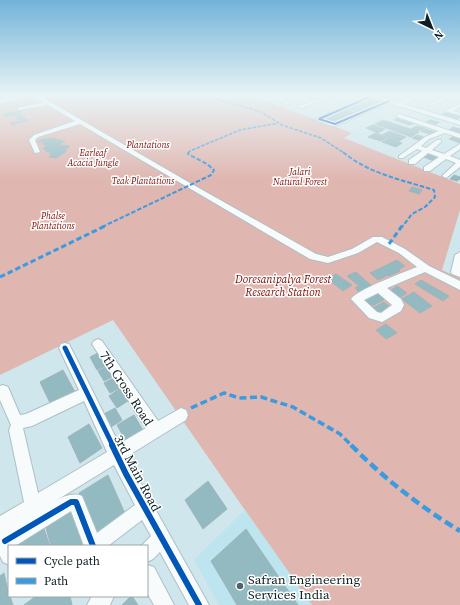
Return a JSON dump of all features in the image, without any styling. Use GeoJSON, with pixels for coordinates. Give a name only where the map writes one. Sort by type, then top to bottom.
{"type":"FeatureCollection","features":[{"type":"Feature","properties":{"kind":"street"},"geometry":{"type":"LineString","coordinates":[[37,152],[32,140],[36,136],[72,124]]}},
{"type":"Feature","properties":{"kind":"street"},"geometry":{"type":"LineString","coordinates":[[83,124],[313,257],[328,260],[355,251],[376,239],[382,240],[402,251],[425,268],[460,286]]}},
{"type":"Feature","properties":{"kind":"street"},"geometry":{"type":"LineString","coordinates":[[344,127],[351,124]]}},
{"type":"Feature","properties":{"kind":"street"},"geometry":{"type":"LineString","coordinates":[[424,124],[460,136]]}},
{"type":"Feature","properties":{"kind":"street"},"geometry":{"type":"LineString","coordinates":[[401,157],[427,138],[444,131]]}},
{"type":"Feature","properties":{"kind":"street"},"geometry":{"type":"LineString","coordinates":[[412,162],[439,141]]}},
{"type":"Feature","properties":{"kind":"street"},"geometry":{"type":"LineString","coordinates":[[415,146],[460,162],[446,176]]}},
{"type":"Feature","properties":{"kind":"street"},"geometry":{"type":"LineString","coordinates":[[428,169],[460,146]]}},
{"type":"Feature","properties":{"kind":"street"},"geometry":{"type":"LineString","coordinates":[[460,255],[456,268],[456,272],[460,274]]}},
{"type":"Feature","properties":{"kind":"street"},"geometry":{"type":"LineString","coordinates":[[379,288],[425,268]]}},
{"type":"Feature","properties":{"kind":"street","name":"7th Cross Road"},"geometry":{"type":"LineString","coordinates":[[98,344],[156,431]]}},
{"type":"Feature","properties":{"kind":"street","name":"3rd Main Road"},"geometry":{"type":"LineString","coordinates":[[65,348],[117,456],[199,605]]}},
{"type":"Feature","properties":{"kind":"street"},"geometry":{"type":"LineString","coordinates":[[3,391],[15,420],[20,422],[28,421],[87,393]]}},
{"type":"Feature","properties":{"kind":"street"},"geometry":{"type":"LineString","coordinates":[[4,537],[33,506],[117,456],[181,415]]}},
{"type":"Feature","properties":{"kind":"street"},"geometry":{"type":"LineString","coordinates":[[16,430],[33,506]]}},
{"type":"Feature","properties":{"kind":"street"},"geometry":{"type":"LineString","coordinates":[[4,537],[74,501],[76,502],[93,545]]}},
{"type":"Feature","properties":{"kind":"street"},"geometry":{"type":"LineString","coordinates":[[94,545],[145,508]]}},
{"type":"Feature","properties":{"kind":"street"},"geometry":{"type":"LineString","coordinates":[[148,552],[162,538]]}},
{"type":"Feature","properties":{"kind":"street"},"geometry":{"type":"LineString","coordinates":[[148,576],[164,605]]}},
{"type":"Feature","properties":{"kind":"street"},"geometry":{"type":"LineString","coordinates":[[97,605],[104,597]]}},
{"type":"Feature","properties":{"kind":"shaded area"},"geometry":{"type":"Polygon","coordinates":[[[245,510],[312,605],[219,605],[194,560],[245,510]]]}},
{"type":"Feature","properties":{"kind":"green space","name":"Doresanipalya Forest Research Station"},"geometry":{"type":"Polygon","coordinates":[[[0,124],[328,124],[352,133],[344,138],[460,184],[460,210],[442,270],[460,278],[460,605],[312,605],[113,320],[0,375],[0,124]]]}},
{"type":"Feature","properties":{"kind":"building"},"geometry":{"type":"Polygon","coordinates":[[[376,124],[396,124],[419,132],[411,137],[376,124]]]}},
{"type":"Feature","properties":{"kind":"building"},"geometry":{"type":"Polygon","coordinates":[[[373,125],[385,129],[378,133],[366,128],[373,125]]]}},
{"type":"Feature","properties":{"kind":"building"},"geometry":{"type":"Polygon","coordinates":[[[417,126],[425,128],[418,131],[411,129],[417,126]]]}},
{"type":"Feature","properties":{"kind":"building"},"geometry":{"type":"Polygon","coordinates":[[[453,127],[460,129],[460,133],[449,130],[453,127]]]}},
{"type":"Feature","properties":{"kind":"building"},"geometry":{"type":"Polygon","coordinates":[[[426,129],[438,133],[434,136],[421,131],[426,129]]]}},
{"type":"Feature","properties":{"kind":"building"},"geometry":{"type":"Polygon","coordinates":[[[389,131],[406,137],[399,141],[382,135],[389,131]]]}},
{"type":"Feature","properties":{"kind":"building"},"geometry":{"type":"Polygon","coordinates":[[[375,133],[388,137],[381,141],[368,137],[375,133]]]}},
{"type":"Feature","properties":{"kind":"building"},"geometry":{"type":"Polygon","coordinates":[[[418,135],[426,138],[421,141],[412,138],[418,135]]]}},
{"type":"Feature","properties":{"kind":"building"},"geometry":{"type":"Polygon","coordinates":[[[454,136],[460,137],[460,143],[449,139],[454,136]]]}},
{"type":"Feature","properties":{"kind":"building"},"geometry":{"type":"Polygon","coordinates":[[[50,138],[65,141],[59,145],[70,146],[64,151],[67,151],[56,158],[49,157],[53,154],[49,154],[51,152],[47,152],[43,148],[47,145],[42,144],[45,142],[38,142],[42,139],[50,138]]]}},
{"type":"Feature","properties":{"kind":"building"},"geometry":{"type":"Polygon","coordinates":[[[389,138],[402,143],[396,147],[382,142],[389,138]]]}},
{"type":"Feature","properties":{"kind":"building"},"geometry":{"type":"Polygon","coordinates":[[[427,152],[443,157],[437,162],[421,156],[427,152]]]}},
{"type":"Feature","properties":{"kind":"building"},"geometry":{"type":"Polygon","coordinates":[[[454,175],[460,177],[460,179],[457,181],[450,179],[454,175]]]}},
{"type":"Feature","properties":{"kind":"building"},"geometry":{"type":"Polygon","coordinates":[[[412,187],[422,190],[419,194],[409,191],[412,187]]]}},
{"type":"Feature","properties":{"kind":"building"},"geometry":{"type":"Polygon","coordinates":[[[397,260],[405,266],[398,270],[400,271],[378,280],[370,273],[397,260]]]}},
{"type":"Feature","properties":{"kind":"building"},"geometry":{"type":"Polygon","coordinates":[[[356,272],[374,288],[361,294],[355,288],[359,286],[347,276],[356,272]]]}},
{"type":"Feature","properties":{"kind":"building"},"geometry":{"type":"Polygon","coordinates":[[[336,274],[352,285],[343,291],[328,279],[336,274]]]}},
{"type":"Feature","properties":{"kind":"building"},"geometry":{"type":"Polygon","coordinates":[[[421,280],[449,296],[443,301],[415,284],[421,280]]]}},
{"type":"Feature","properties":{"kind":"building"},"geometry":{"type":"Polygon","coordinates":[[[397,286],[407,293],[399,298],[390,291],[397,286]]]}},
{"type":"Feature","properties":{"kind":"building"},"geometry":{"type":"Polygon","coordinates":[[[379,292],[387,298],[370,307],[362,301],[379,292]]]}},
{"type":"Feature","properties":{"kind":"building"},"geometry":{"type":"Polygon","coordinates":[[[414,292],[432,306],[420,313],[402,299],[414,292]]]}},
{"type":"Feature","properties":{"kind":"building"},"geometry":{"type":"Polygon","coordinates":[[[384,302],[392,309],[381,315],[373,308],[384,302]]]}},
{"type":"Feature","properties":{"kind":"building"},"geometry":{"type":"Polygon","coordinates":[[[386,324],[397,333],[386,339],[376,330],[386,324]]]}},
{"type":"Feature","properties":{"kind":"building"},"geometry":{"type":"Polygon","coordinates":[[[100,352],[108,365],[97,370],[90,357],[100,352]]]}},
{"type":"Feature","properties":{"kind":"building"},"geometry":{"type":"Polygon","coordinates":[[[108,366],[114,376],[104,381],[98,371],[108,366]]]}},
{"type":"Feature","properties":{"kind":"building"},"geometry":{"type":"Polygon","coordinates":[[[63,370],[75,392],[51,405],[40,382],[63,370]]]}},
{"type":"Feature","properties":{"kind":"building"},"geometry":{"type":"Polygon","coordinates":[[[115,377],[121,387],[110,393],[104,383],[115,377]]]}},
{"type":"Feature","properties":{"kind":"building"},"geometry":{"type":"Polygon","coordinates":[[[122,387],[131,399],[117,408],[109,396],[122,387]]]}},
{"type":"Feature","properties":{"kind":"building"},"geometry":{"type":"Polygon","coordinates":[[[115,408],[122,420],[111,427],[104,414],[115,408]]]}},
{"type":"Feature","properties":{"kind":"building"},"geometry":{"type":"Polygon","coordinates":[[[134,415],[144,432],[127,443],[117,425],[134,415]]]}},
{"type":"Feature","properties":{"kind":"building"},"geometry":{"type":"Polygon","coordinates":[[[89,424],[102,448],[80,463],[68,437],[89,424]]]}},
{"type":"Feature","properties":{"kind":"building"},"geometry":{"type":"Polygon","coordinates":[[[108,475],[127,518],[96,539],[79,493],[108,475]]]}},
{"type":"Feature","properties":{"kind":"building"},"geometry":{"type":"Polygon","coordinates":[[[208,481],[227,509],[203,529],[185,500],[208,481]]]}},
{"type":"Feature","properties":{"kind":"building"},"geometry":{"type":"Polygon","coordinates":[[[72,503],[87,545],[51,545],[44,521],[72,503]]]}},
{"type":"Feature","properties":{"kind":"building"},"geometry":{"type":"Polygon","coordinates":[[[42,523],[50,545],[8,545],[42,523]]]}},
{"type":"Feature","properties":{"kind":"building"},"geometry":{"type":"Polygon","coordinates":[[[246,529],[298,605],[237,605],[211,561],[246,529]]]}},
{"type":"Feature","properties":{"kind":"building"},"geometry":{"type":"Polygon","coordinates":[[[4,573],[8,597],[10,597],[13,605],[0,605],[0,576],[4,573]]]}},
{"type":"Feature","properties":{"kind":"building"},"geometry":{"type":"Polygon","coordinates":[[[35,597],[70,597],[72,605],[24,605],[35,597]]]}},
{"type":"Feature","properties":{"kind":"building"},"geometry":{"type":"Polygon","coordinates":[[[130,597],[133,597],[138,605],[122,605],[130,597]]]}},
{"type":"Feature","properties":{"kind":"marked path"},"geometry":{"type":"LineString","coordinates":[[0,277],[211,175],[214,170],[207,164],[188,154],[190,151],[240,130],[272,124]]}},
{"type":"Feature","properties":{"kind":"marked path"},"geometry":{"type":"LineString","coordinates":[[281,124],[321,138],[336,147],[352,160],[373,171],[434,190],[435,197],[425,207],[412,214],[389,244]]}},
{"type":"Feature","properties":{"kind":"marked path"},"geometry":{"type":"LineString","coordinates":[[191,408],[224,393],[239,398],[261,397],[293,407],[340,434],[381,475],[427,511],[460,531]]}},
{"type":"Feature","properties":{"kind":"cycle path"},"geometry":{"type":"LineString","coordinates":[[65,348],[126,474],[199,605]]}},
{"type":"Feature","properties":{"kind":"cycle path"},"geometry":{"type":"LineString","coordinates":[[5,541],[71,502],[76,502],[93,545]]}},
{"type":"Feature","properties":{"kind":"place","name":"Safran Engineering Services India"},"geometry":{"type":"Point","coordinates":[240,586]}},
{"type":"Feature","properties":{"kind":"park label","name":"Plantations"},"geometry":{"type":"Point","coordinates":[148,145]}},
{"type":"Feature","properties":{"kind":"park label","name":"Earleaf Acacia Jungle"},"geometry":{"type":"Point","coordinates":[93,158]}},
{"type":"Feature","properties":{"kind":"park label","name":"Jalari Natural Forest"},"geometry":{"type":"Point","coordinates":[300,178]}},
{"type":"Feature","properties":{"kind":"park label","name":"Teak Plantations"},"geometry":{"type":"Point","coordinates":[143,181]}},
{"type":"Feature","properties":{"kind":"park label","name":"Phalse Plantations"},"geometry":{"type":"Point","coordinates":[53,222]}}]}
